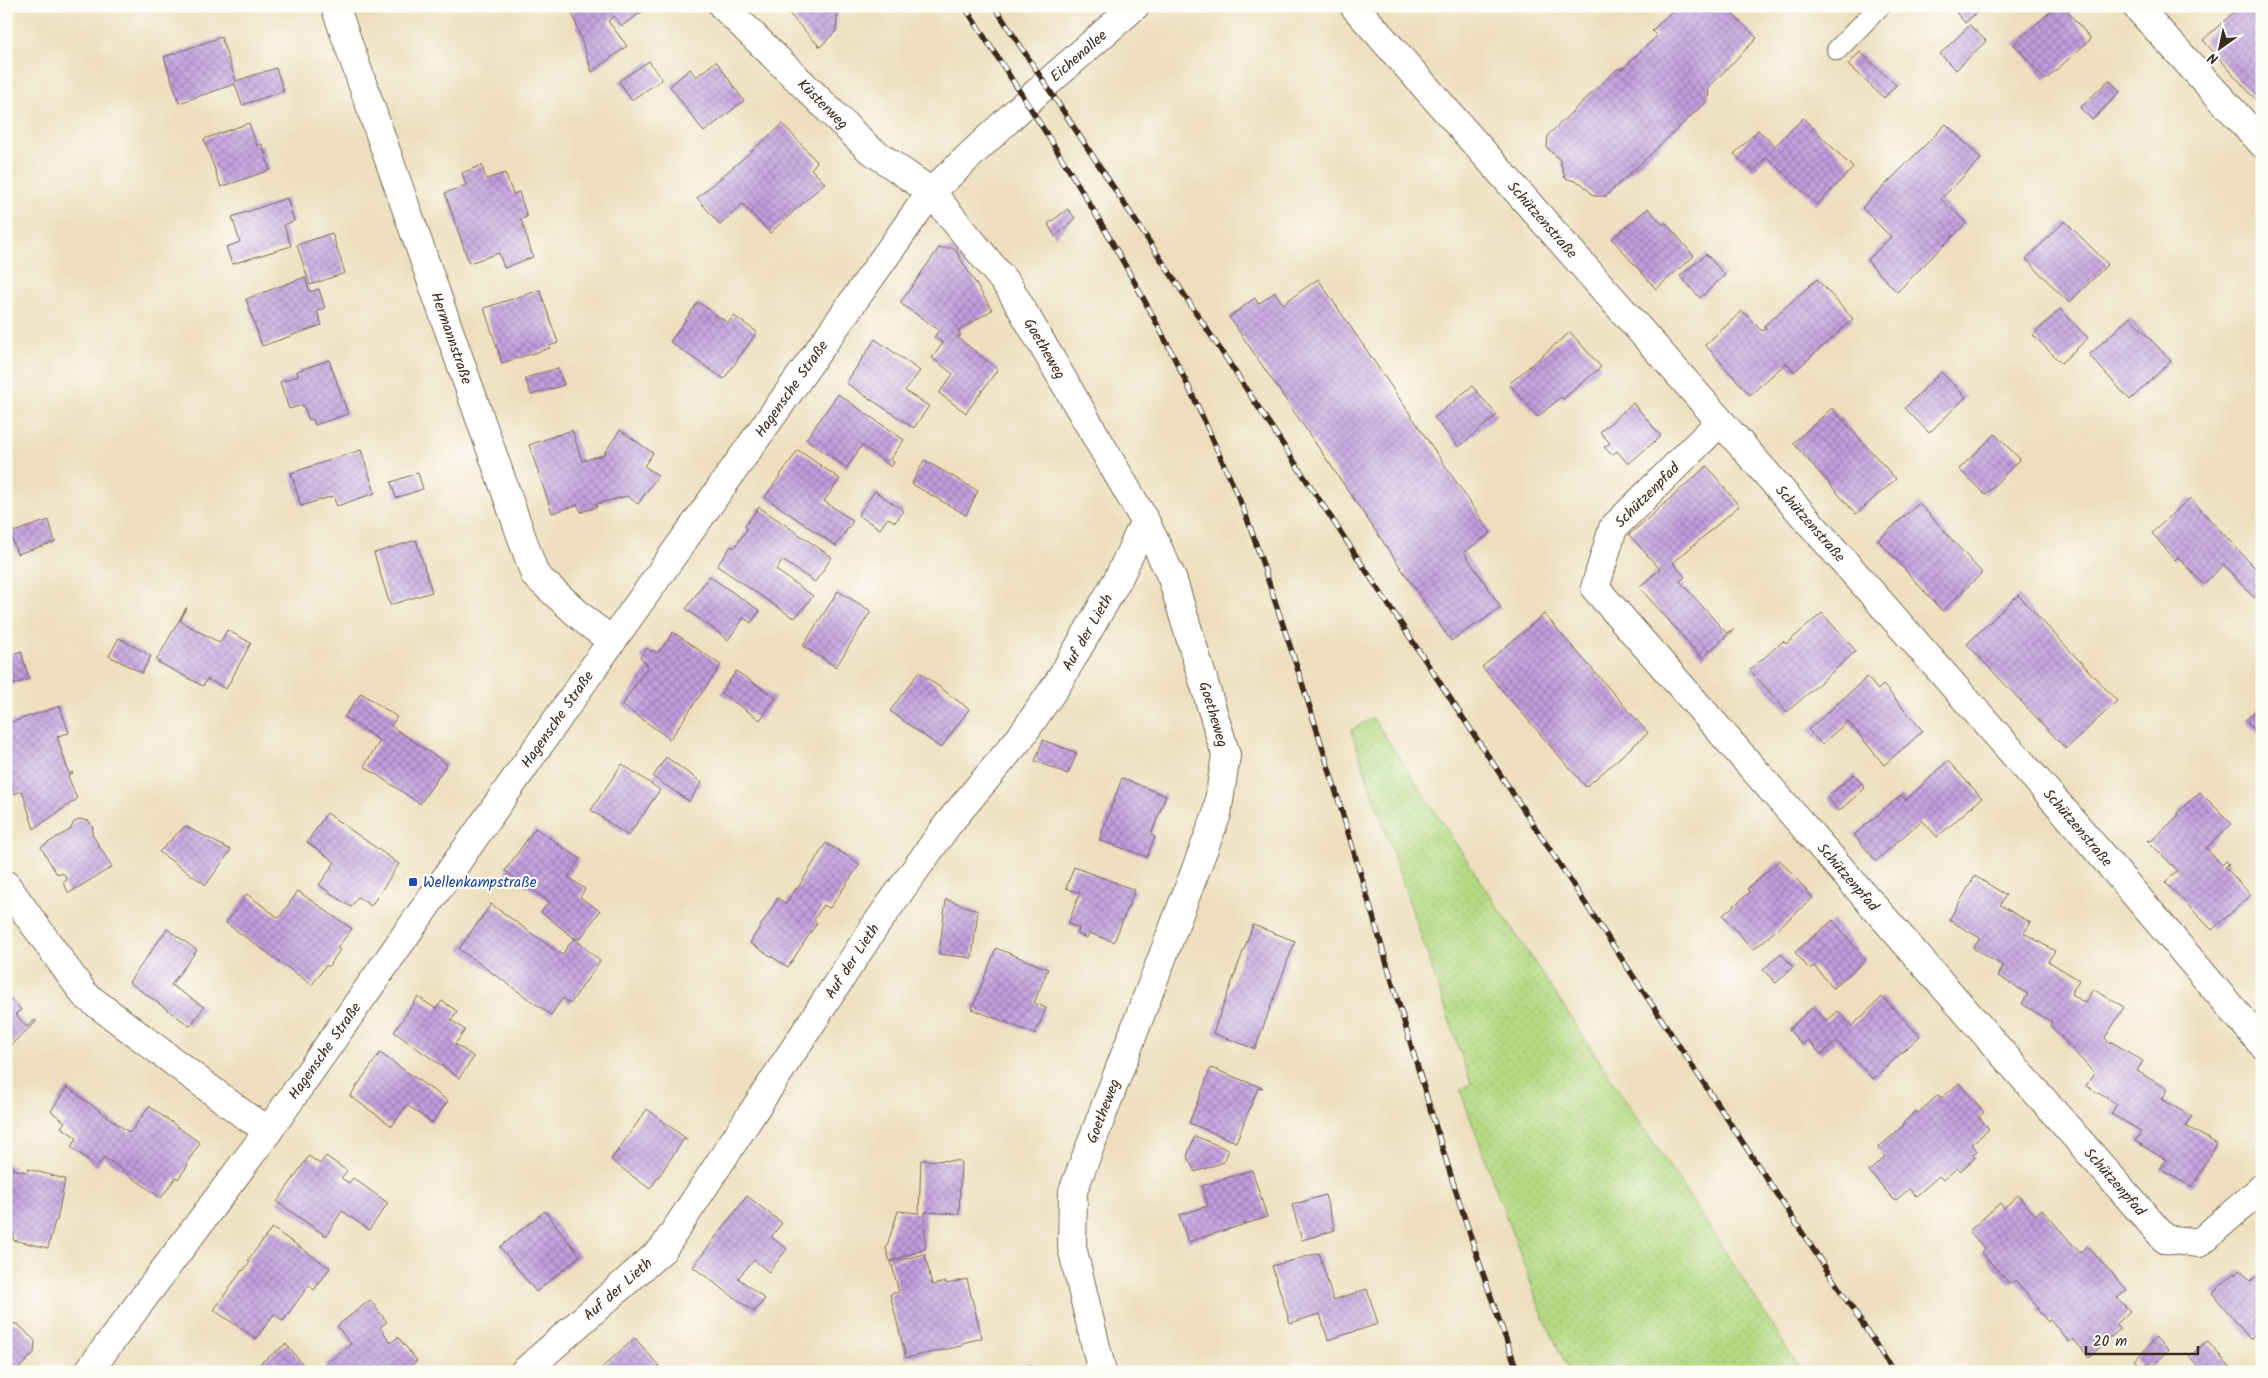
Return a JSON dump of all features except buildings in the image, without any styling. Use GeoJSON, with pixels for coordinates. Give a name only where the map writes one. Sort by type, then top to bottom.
{"type":"FeatureCollection","features":[{"type":"Feature","properties":{"kind":"street","name":"Hermannstraße"},"geometry":{"type":"LineString","coordinates":[[335,6],[535,575],[587,622],[612,641]]}},
{"type":"Feature","properties":{"kind":"street","name":"Küsterweg"},"geometry":{"type":"LineString","coordinates":[[723,6],[868,148],[931,192]]}},
{"type":"Feature","properties":{"kind":"street","name":"Eichenallee"},"geometry":{"type":"LineString","coordinates":[[1045,85],[1135,6]]}},
{"type":"Feature","properties":{"kind":"street","name":"Schützenstraße"},"geometry":{"type":"LineString","coordinates":[[1354,6],[1719,423],[2065,812],[2262,1044]]}},
{"type":"Feature","properties":{"kind":"street"},"geometry":{"type":"LineString","coordinates":[[2136,6],[2262,142]]}},
{"type":"Feature","properties":{"kind":"street","name":"Hagensche Straße"},"geometry":{"type":"LineString","coordinates":[[88,1372],[269,1130],[612,641],[931,192],[1045,85]]}},
{"type":"Feature","properties":{"kind":"street","name":"Goetheweg"},"geometry":{"type":"LineString","coordinates":[[931,192],[1008,287],[1145,521],[1172,578],[1226,755],[1217,814],[1073,1191],[1072,1247],[1102,1372]]}},
{"type":"Feature","properties":{"kind":"street","name":"Schützenpfad"},"geometry":{"type":"LineString","coordinates":[[1719,423],[1613,528],[1595,588],[2165,1239],[2199,1243],[2262,1188]]}},
{"type":"Feature","properties":{"kind":"street","name":"Auf der Lieth"},"geometry":{"type":"LineString","coordinates":[[524,1372],[663,1249],[875,926],[948,824],[1020,738],[1058,684],[1118,579],[1145,521]]}},
{"type":"Feature","properties":{"kind":"street"},"geometry":{"type":"LineString","coordinates":[[6,885],[85,995],[248,1117],[269,1130]]}},
{"type":"Feature","properties":{"kind":"lane"},"geometry":{"type":"LineString","coordinates":[[1837,50],[1880,6]]}},
{"type":"Feature","properties":{"kind":"green space"},"geometry":{"type":"Polygon","coordinates":[[[1373,718],[1725,1251],[1802,1372],[1569,1372],[1540,1309],[1460,1090],[1471,1084],[1351,730],[1373,718]]]}},
{"type":"Feature","properties":{"kind":"railway"},"geometry":{"type":"LineString","coordinates":[[964,6],[1067,166],[1131,275],[1189,387],[1242,504],[1312,713],[1454,1185],[1518,1372]]}},
{"type":"Feature","properties":{"kind":"railway"},"geometry":{"type":"LineString","coordinates":[[994,6],[1894,1372]]}},
{"type":"Feature","properties":{"kind":"place","name":"Wellenkampstraße"},"geometry":{"type":"Point","coordinates":[413,882]}}]}
